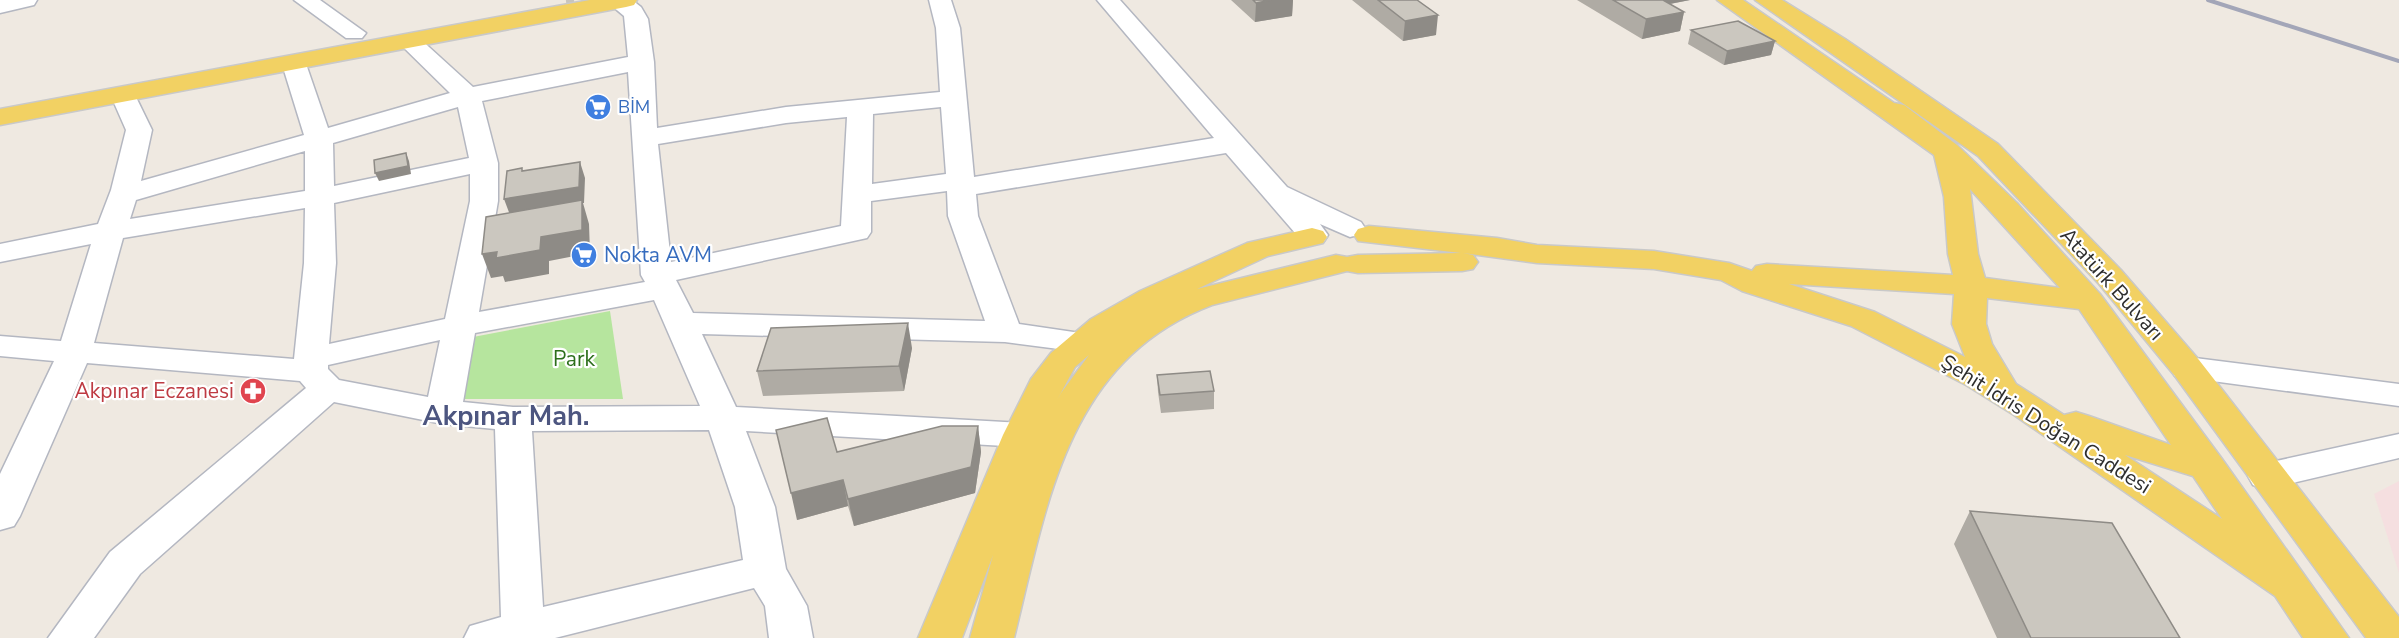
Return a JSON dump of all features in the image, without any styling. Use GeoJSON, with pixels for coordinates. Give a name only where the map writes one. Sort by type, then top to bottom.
{"type":"FeatureCollection","features":[{"type":"Feature","properties":{"kind":"main road"},"geometry":{"type":"LineString","coordinates":[[1728,0],[1947,152],[1958,197],[1963,254],[1971,286],[1969,324],[1986,366],[2014,399],[2160,454],[2209,468]]}},
{"type":"Feature","properties":{"kind":"main road","name":"Atatürk Bulvarı"},"geometry":{"type":"LineString","coordinates":[[1743,0],[1804,38],[1947,152],[2051,255],[2089,301],[2327,638]]}},
{"type":"Feature","properties":{"kind":"main road","name":"Atatürk Bulvarı"},"geometry":{"type":"LineString","coordinates":[[1766,0],[1837,44],[1988,150],[2110,277],[2187,368],[2390,638]]}},
{"type":"Feature","properties":{"kind":"main road"},"geometry":{"type":"LineString","coordinates":[[1781,0],[1842,36],[1925,94],[1988,150]]}},
{"type":"Feature","properties":{"kind":"main road"},"geometry":{"type":"LineString","coordinates":[[0,117],[124,96],[620,1]]}},
{"type":"Feature","properties":{"kind":"main road"},"geometry":{"type":"LineString","coordinates":[[0,96],[354,33],[561,2]]}},
{"type":"Feature","properties":{"kind":"main road"},"geometry":{"type":"LineString","coordinates":[[0,103],[561,2]]}},
{"type":"Feature","properties":{"kind":"main road"},"geometry":{"type":"LineString","coordinates":[[0,111],[561,2]]}},
{"type":"Feature","properties":{"kind":"main road","name":"Şehit İdris Doğan Caddesi"},"geometry":{"type":"LineString","coordinates":[[940,638],[1021,435],[1049,379],[1063,360],[1082,342],[1126,311],[1258,249],[1313,236],[1329,228],[1497,247],[1537,254],[1654,260],[1729,273],[1752,284],[1797,296],[1863,319],[1921,346],[2014,399],[2291,586]]}},
{"type":"Feature","properties":{"kind":"main road"},"geometry":{"type":"LineString","coordinates":[[1313,236],[1308,246],[1311,252],[1325,262],[1347,264],[1367,261],[1378,252],[1375,240],[1360,231]]}},
{"type":"Feature","properties":{"kind":"main road","name":"Şehit İdris Doğan Caddesi"},"geometry":{"type":"LineString","coordinates":[[992,638],[1033,495],[1050,447],[1077,393],[1116,346],[1133,331],[1183,304],[1347,264],[1503,262],[1537,254]]}},
{"type":"Feature","properties":{"kind":"main road"},"geometry":{"type":"LineString","coordinates":[[1729,273],[1752,271],[1971,286],[2089,301]]}},
{"type":"Feature","properties":{"kind":"street"},"geometry":{"type":"LineString","coordinates":[[0,6],[26,0]]}},
{"type":"Feature","properties":{"kind":"street"},"geometry":{"type":"LineString","coordinates":[[305,0],[354,33]]}},
{"type":"Feature","properties":{"kind":"street"},"geometry":{"type":"LineString","coordinates":[[940,0],[948,28],[963,216],[1005,332]]}},
{"type":"Feature","properties":{"kind":"street"},"geometry":{"type":"LineString","coordinates":[[1107,0],[1235,143],[1313,236]]}},
{"type":"Feature","properties":{"kind":"street"},"geometry":{"type":"LineString","coordinates":[[620,1],[637,15],[642,63],[644,138],[661,281],[723,418],[755,507],[765,570],[786,606],[791,638]]}},
{"type":"Feature","properties":{"kind":"street"},"geometry":{"type":"LineString","coordinates":[[410,42],[468,96],[484,163],[484,201],[462,325],[443,412]]}},
{"type":"Feature","properties":{"kind":"street"},"geometry":{"type":"LineString","coordinates":[[123,195],[468,96],[642,63]]}},
{"type":"Feature","properties":{"kind":"street"},"geometry":{"type":"LineString","coordinates":[[294,64],[319,139],[320,263],[316,373]]}},
{"type":"Feature","properties":{"kind":"street"},"geometry":{"type":"LineString","coordinates":[[0,516],[75,352],[110,231],[123,195],[139,130],[124,96]]}},
{"type":"Feature","properties":{"kind":"street"},"geometry":{"type":"LineString","coordinates":[[644,138],[786,115],[953,98]]}},
{"type":"Feature","properties":{"kind":"street"},"geometry":{"type":"LineString","coordinates":[[70,638],[125,563],[316,373],[462,325],[661,281],[856,231],[860,108]]}},
{"type":"Feature","properties":{"kind":"street"},"geometry":{"type":"LineString","coordinates":[[857,194],[961,184],[1235,143]]}},
{"type":"Feature","properties":{"kind":"street"},"geometry":{"type":"LineString","coordinates":[[0,253],[110,231],[320,197],[484,163]]}},
{"type":"Feature","properties":{"kind":"street"},"geometry":{"type":"LineString","coordinates":[[1275,190],[1360,231]]}},
{"type":"Feature","properties":{"kind":"street"},"geometry":{"type":"LineString","coordinates":[[681,323],[1005,332],[1082,342]]}},
{"type":"Feature","properties":{"kind":"street"},"geometry":{"type":"LineString","coordinates":[[0,346],[316,373],[443,412],[513,419],[723,418],[1021,435]]}},
{"type":"Feature","properties":{"kind":"street"},"geometry":{"type":"LineString","coordinates":[[2187,368],[2399,395]]}},
{"type":"Feature","properties":{"kind":"street"},"geometry":{"type":"LineString","coordinates":[[513,419],[504,633],[765,570]]}},
{"type":"Feature","properties":{"kind":"street"},"geometry":{"type":"LineString","coordinates":[[2268,477],[2399,446]]}},
{"type":"Feature","properties":{"kind":"shaded area"},"geometry":{"type":"Polygon","coordinates":[[[2399,481],[2399,573],[2374,494],[2399,481]]]}},
{"type":"Feature","properties":{"kind":"green space","name":"Park"},"geometry":{"type":"Polygon","coordinates":[[[610,311],[623,399],[462,399],[473,337],[610,311]]]}},
{"type":"Feature","properties":{"kind":"building"},"geometry":{"type":"Polygon","coordinates":[[[1253,0],[1271,0],[1256,3],[1253,0]]]}},
{"type":"Feature","properties":{"kind":"building"},"geometry":{"type":"Polygon","coordinates":[[[1378,0],[1417,0],[1438,15],[1405,21],[1378,0]]]}},
{"type":"Feature","properties":{"kind":"building"},"geometry":{"type":"Polygon","coordinates":[[[1613,0],[1663,0],[1684,12],[1646,19],[1613,0]]]}},
{"type":"Feature","properties":{"kind":"building"},"geometry":{"type":"Polygon","coordinates":[[[1738,21],[1775,41],[1727,51],[1691,30],[1738,21]]]}},
{"type":"Feature","properties":{"kind":"building"},"geometry":{"type":"Polygon","coordinates":[[[406,153],[408,166],[375,173],[374,160],[406,153]]]}},
{"type":"Feature","properties":{"kind":"building"},"geometry":{"type":"Polygon","coordinates":[[[580,162],[579,187],[504,199],[507,171],[522,168],[522,171],[580,162]]]}},
{"type":"Feature","properties":{"kind":"building"},"geometry":{"type":"Polygon","coordinates":[[[582,200],[582,230],[541,237],[540,250],[496,258],[497,252],[482,254],[486,217],[582,200]]]}},
{"type":"Feature","properties":{"kind":"building"},"geometry":{"type":"Polygon","coordinates":[[[908,323],[899,366],[757,371],[771,328],[908,323]]]}},
{"type":"Feature","properties":{"kind":"building"},"geometry":{"type":"Polygon","coordinates":[[[1210,371],[1214,391],[1160,395],[1157,375],[1210,371]]]}},
{"type":"Feature","properties":{"kind":"building"},"geometry":{"type":"Polygon","coordinates":[[[827,418],[837,452],[942,426],[978,426],[971,467],[848,499],[843,480],[791,493],[776,430],[827,418]]]}},
{"type":"Feature","properties":{"kind":"building"},"geometry":{"type":"Polygon","coordinates":[[[1970,511],[2112,523],[2180,638],[2031,638],[1970,511]]]}},
{"type":"Feature","properties":{"kind":"tunnel"},"geometry":{"type":"LineString","coordinates":[[566,1],[574,0]]}},
{"type":"Feature","properties":{"kind":"railway"},"geometry":{"type":"LineString","coordinates":[[2208,0],[2399,61]]}},
{"type":"Feature","properties":{"kind":"place","name":"BİM"},"geometry":{"type":"Point","coordinates":[598,107]}},
{"type":"Feature","properties":{"kind":"place","name":"Nokta AVM"},"geometry":{"type":"Point","coordinates":[584,255]}},
{"type":"Feature","properties":{"kind":"place","name":"Akpınar Eczanesi"},"geometry":{"type":"Point","coordinates":[253,391]}},
{"type":"Feature","properties":{"kind":"district","name":"Akpınar Mah."},"geometry":{"type":"Point","coordinates":[506,416]}}]}
